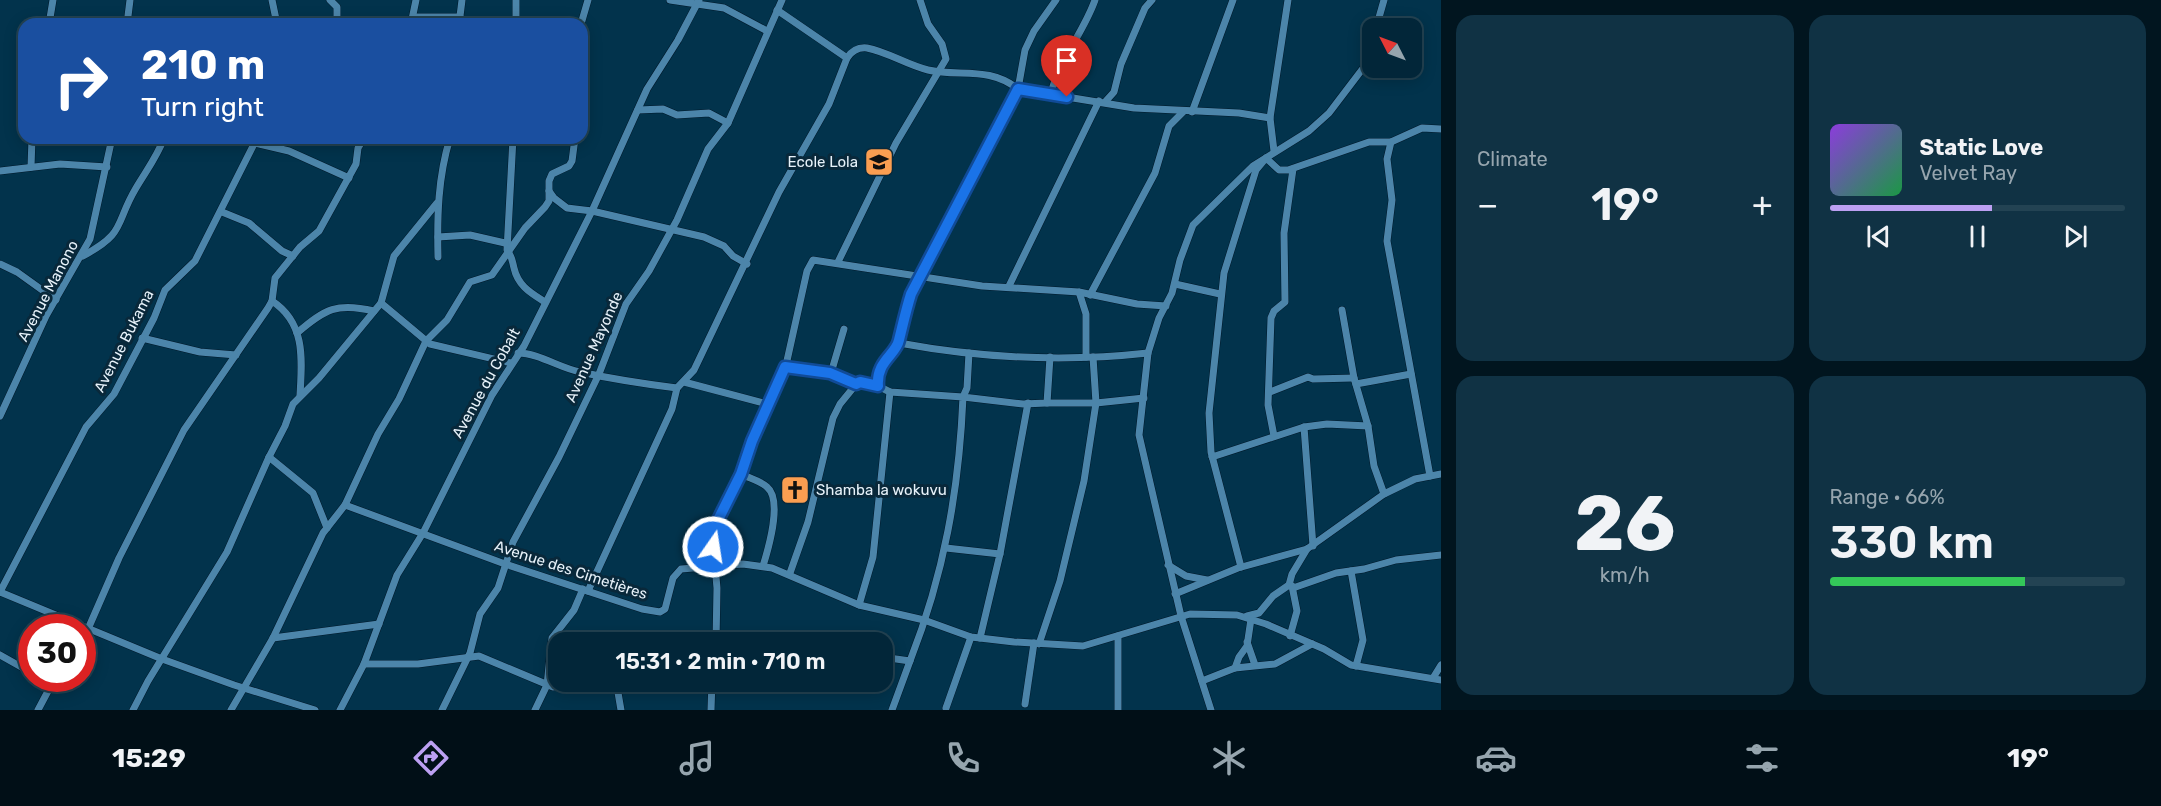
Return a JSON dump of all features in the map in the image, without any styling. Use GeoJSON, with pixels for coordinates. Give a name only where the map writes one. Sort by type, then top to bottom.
{"type":"FeatureCollection","features":[{"type":"Feature","properties":{"kind":"street"},"geometry":{"type":"LineString","coordinates":[[50,18],[53,0]]}},
{"type":"Feature","properties":{"kind":"street"},"geometry":{"type":"LineString","coordinates":[[128,18],[130,0]]}},
{"type":"Feature","properties":{"kind":"street"},"geometry":{"type":"LineString","coordinates":[[272,0],[276,18]]}},
{"type":"Feature","properties":{"kind":"street"},"geometry":{"type":"LineString","coordinates":[[330,0],[337,7],[337,18]]}},
{"type":"Feature","properties":{"kind":"street"},"geometry":{"type":"LineString","coordinates":[[413,18],[416,0]]}},
{"type":"Feature","properties":{"kind":"street"},"geometry":{"type":"LineString","coordinates":[[460,18],[462,0]]}},
{"type":"Feature","properties":{"kind":"street"},"geometry":{"type":"LineString","coordinates":[[516,0],[516,18]]}},
{"type":"Feature","properties":{"kind":"street"},"geometry":{"type":"LineString","coordinates":[[584,18],[588,0]]}},
{"type":"Feature","properties":{"kind":"street"},"geometry":{"type":"LineString","coordinates":[[670,0],[724,8],[767,31]]}},
{"type":"Feature","properties":{"kind":"street","name":"Avenue Mayonde"},"geometry":{"type":"LineString","coordinates":[[442,710],[467,658],[476,622],[498,588],[518,532],[559,458],[598,374],[626,304],[649,271],[671,230],[708,149],[728,123],[782,0]]}},
{"type":"Feature","properties":{"kind":"street"},"geometry":{"type":"LineString","coordinates":[[838,262],[896,143],[946,59],[944,49],[928,24],[920,0]]}},
{"type":"Feature","properties":{"kind":"street"},"geometry":{"type":"LineString","coordinates":[[878,386],[877,377],[888,354],[899,343],[903,318],[921,276],[1018,89],[1018,80],[1028,44],[1039,22],[1056,0]]}},
{"type":"Feature","properties":{"kind":"street"},"geometry":{"type":"LineString","coordinates":[[1051,94],[1059,67],[1087,22],[1095,0]]}},
{"type":"Feature","properties":{"kind":"street"},"geometry":{"type":"LineString","coordinates":[[1009,286],[1102,102],[1114,92],[1121,64],[1143,12],[1152,0]]}},
{"type":"Feature","properties":{"kind":"street"},"geometry":{"type":"LineString","coordinates":[[1090,295],[1155,173],[1169,126],[1188,112],[1233,0]]}},
{"type":"Feature","properties":{"kind":"street"},"geometry":{"type":"LineString","coordinates":[[1274,151],[1270,118],[1288,0]]}},
{"type":"Feature","properties":{"kind":"street"},"geometry":{"type":"LineString","coordinates":[[1379,18],[1384,0]]}},
{"type":"Feature","properties":{"kind":"street","name":"Avenue du Cobalt"},"geometry":{"type":"LineString","coordinates":[[340,710],[364,664],[392,586],[423,533],[478,422],[518,353],[592,211],[657,70],[678,40],[697,3]]}},
{"type":"Feature","properties":{"kind":"street"},"geometry":{"type":"LineString","coordinates":[[777,10],[847,58]]}},
{"type":"Feature","properties":{"kind":"street"},"geometry":{"type":"LineString","coordinates":[[535,710],[547,685],[552,638],[586,590],[672,409],[678,388],[694,370],[722,307],[747,264],[794,162],[829,104],[847,58],[853,52],[866,48],[931,71],[939,70],[1004,79],[1018,89],[1134,108],[1239,113],[1270,118]]}},
{"type":"Feature","properties":{"kind":"street"},"geometry":{"type":"LineString","coordinates":[[1241,567],[1208,437],[1220,294],[1240,215],[1256,170],[1274,151],[1308,131],[1334,108],[1362,70]]}},
{"type":"Feature","properties":{"kind":"street"},"geometry":{"type":"LineString","coordinates":[[638,110],[663,109],[677,115],[709,113],[728,123]]}},
{"type":"Feature","properties":{"kind":"street"},"geometry":{"type":"LineString","coordinates":[[1282,171],[1369,142],[1391,142],[1419,129],[1441,129]]}},
{"type":"Feature","properties":{"kind":"street"},"geometry":{"type":"LineString","coordinates":[[1391,142],[1387,159],[1392,201],[1387,241],[1430,476]]}},
{"type":"Feature","properties":{"kind":"street"},"geometry":{"type":"LineString","coordinates":[[31,166],[32,144]]}},
{"type":"Feature","properties":{"kind":"street","name":"Avenue Manono"},"geometry":{"type":"LineString","coordinates":[[0,416],[2,407],[56,300],[83,256],[90,239],[111,144]]}},
{"type":"Feature","properties":{"kind":"street"},"geometry":{"type":"LineString","coordinates":[[83,256],[104,244],[117,232],[135,190],[155,159],[161,144]]}},
{"type":"Feature","properties":{"kind":"street","name":"Avenue Bukama"},"geometry":{"type":"LineString","coordinates":[[0,592],[86,427],[114,394],[165,290],[195,261],[222,212],[254,144]]}},
{"type":"Feature","properties":{"kind":"street"},"geometry":{"type":"LineString","coordinates":[[268,144],[349,177]]}},
{"type":"Feature","properties":{"kind":"street"},"geometry":{"type":"LineString","coordinates":[[94,614],[109,579],[184,430],[272,301],[275,278],[293,256],[319,231],[349,177],[358,158],[360,144]]}},
{"type":"Feature","properties":{"kind":"street"},"geometry":{"type":"LineString","coordinates":[[438,257],[437,203],[448,144]]}},
{"type":"Feature","properties":{"kind":"street"},"geometry":{"type":"LineString","coordinates":[[513,144],[506,243],[521,283],[529,293],[545,302]]}},
{"type":"Feature","properties":{"kind":"street"},"geometry":{"type":"LineString","coordinates":[[231,710],[273,638],[298,582],[327,528],[345,505],[378,434],[399,399],[426,341],[447,320],[470,282],[492,275],[525,228],[549,201],[552,174],[569,166],[574,144]]}},
{"type":"Feature","properties":{"kind":"street"},"geometry":{"type":"LineString","coordinates":[[1266,158],[1291,181]]}},
{"type":"Feature","properties":{"kind":"street"},"geometry":{"type":"LineString","coordinates":[[1211,710],[1175,594],[1138,422],[1144,398],[1148,353],[1157,324],[1175,284],[1180,260],[1193,225],[1252,166],[1266,158]]}},
{"type":"Feature","properties":{"kind":"street"},"geometry":{"type":"LineString","coordinates":[[0,171],[31,166],[69,164],[107,167]]}},
{"type":"Feature","properties":{"kind":"street"},"geometry":{"type":"LineString","coordinates":[[1274,436],[1268,405],[1271,318],[1274,311],[1285,302],[1284,233],[1293,169]]}},
{"type":"Feature","properties":{"kind":"street"},"geometry":{"type":"LineString","coordinates":[[549,190],[563,206],[671,230],[691,232],[714,241],[747,264]]}},
{"type":"Feature","properties":{"kind":"street"},"geometry":{"type":"LineString","coordinates":[[133,710],[227,552],[293,404],[319,378],[381,303],[391,275],[394,256],[437,203]]}},
{"type":"Feature","properties":{"kind":"street"},"geometry":{"type":"LineString","coordinates":[[222,212],[249,223],[282,251],[293,256]]}},
{"type":"Feature","properties":{"kind":"street"},"geometry":{"type":"LineString","coordinates":[[438,237],[470,235],[506,243]]}},
{"type":"Feature","properties":{"kind":"street"},"geometry":{"type":"LineString","coordinates":[[716,632],[717,597],[713,565],[713,530],[741,474],[767,404],[782,380],[809,265],[816,259],[982,286],[1079,292],[1166,306]]}},
{"type":"Feature","properties":{"kind":"street"},"geometry":{"type":"LineString","coordinates":[[0,264],[17,272],[56,300]]}},
{"type":"Feature","properties":{"kind":"street"},"geometry":{"type":"LineString","coordinates":[[1175,284],[1220,294]]}},
{"type":"Feature","properties":{"kind":"street"},"geometry":{"type":"LineString","coordinates":[[1025,704],[1036,644],[1074,527],[1084,481],[1096,403],[1089,357],[1086,314],[1079,292]]}},
{"type":"Feature","properties":{"kind":"street"},"geometry":{"type":"LineString","coordinates":[[272,301],[285,311],[297,333],[302,351],[300,395]]}},
{"type":"Feature","properties":{"kind":"street"},"geometry":{"type":"LineString","coordinates":[[381,303],[426,341],[511,363]]}},
{"type":"Feature","properties":{"kind":"street"},"geometry":{"type":"LineString","coordinates":[[297,333],[321,314],[336,307],[353,306],[374,310]]}},
{"type":"Feature","properties":{"kind":"street"},"geometry":{"type":"LineString","coordinates":[[1342,310],[1355,381],[1368,426],[1374,466],[1384,494]]}},
{"type":"Feature","properties":{"kind":"street"},"geometry":{"type":"LineString","coordinates":[[831,374],[844,329]]}},
{"type":"Feature","properties":{"kind":"street"},"geometry":{"type":"LineString","coordinates":[[142,338],[200,352],[236,355]]}},
{"type":"Feature","properties":{"kind":"street"},"geometry":{"type":"LineString","coordinates":[[899,343],[947,352],[1050,357],[1148,353]]}},
{"type":"Feature","properties":{"kind":"street"},"geometry":{"type":"LineString","coordinates":[[518,353],[529,353],[549,363],[582,373],[678,388]]}},
{"type":"Feature","properties":{"kind":"street"},"geometry":{"type":"LineString","coordinates":[[892,710],[938,583],[946,548],[963,398],[967,388],[969,353]]}},
{"type":"Feature","properties":{"kind":"street"},"geometry":{"type":"LineString","coordinates":[[1047,403],[1050,357]]}},
{"type":"Feature","properties":{"kind":"street"},"geometry":{"type":"LineString","coordinates":[[785,367],[831,374],[856,384]]}},
{"type":"Feature","properties":{"kind":"street"},"geometry":{"type":"LineString","coordinates":[[1270,392],[1308,376],[1313,379],[1355,381],[1411,374]]}},
{"type":"Feature","properties":{"kind":"street"},"geometry":{"type":"LineString","coordinates":[[684,382],[767,404]]}},
{"type":"Feature","properties":{"kind":"street"},"geometry":{"type":"LineString","coordinates":[[790,573],[808,522],[833,418],[840,404],[860,382],[878,386],[890,392],[1028,404],[1096,403],[1144,398]]}},
{"type":"Feature","properties":{"kind":"street"},"geometry":{"type":"LineString","coordinates":[[859,605],[873,557],[890,392]]}},
{"type":"Feature","properties":{"kind":"street"},"geometry":{"type":"LineString","coordinates":[[980,638],[1000,554],[1028,404]]}},
{"type":"Feature","properties":{"kind":"street"},"geometry":{"type":"LineString","coordinates":[[1212,457],[1304,427],[1328,424],[1368,426]]}},
{"type":"Feature","properties":{"kind":"street"},"geometry":{"type":"LineString","coordinates":[[1304,427],[1310,547]]}},
{"type":"Feature","properties":{"kind":"street"},"geometry":{"type":"LineString","coordinates":[[269,457],[299,479],[314,494],[327,528]]}},
{"type":"Feature","properties":{"kind":"street"},"geometry":{"type":"LineString","coordinates":[[741,474],[767,487],[771,493],[774,524],[763,566]]}},
{"type":"Feature","properties":{"kind":"street"},"geometry":{"type":"LineString","coordinates":[[1290,636],[1297,611],[1292,574],[1310,547],[1384,494],[1408,482],[1441,474]]}},
{"type":"Feature","properties":{"kind":"street","name":"Avenue des Cimetières"},"geometry":{"type":"LineString","coordinates":[[345,505],[505,564],[642,609],[662,612],[665,609],[673,578],[678,571],[713,565],[763,566],[790,573],[828,594],[859,605],[924,620],[971,637],[1083,646],[1181,616],[1214,613],[1248,618],[1312,644],[1356,666],[1441,680]]}},
{"type":"Feature","properties":{"kind":"street"},"geometry":{"type":"LineString","coordinates":[[1175,594],[1241,567],[1310,547]]}},
{"type":"Feature","properties":{"kind":"street"},"geometry":{"type":"LineString","coordinates":[[946,548],[1000,554]]}},
{"type":"Feature","properties":{"kind":"street"},"geometry":{"type":"LineString","coordinates":[[1255,665],[1248,642],[1248,618],[1259,613],[1292,585],[1330,574],[1396,560],[1441,555]]}},
{"type":"Feature","properties":{"kind":"street"},"geometry":{"type":"LineString","coordinates":[[1168,565],[1186,576],[1209,580]]}},
{"type":"Feature","properties":{"kind":"street"},"geometry":{"type":"LineString","coordinates":[[1351,571],[1363,640],[1356,666]]}},
{"type":"Feature","properties":{"kind":"street"},"geometry":{"type":"LineString","coordinates":[[0,592],[48,614]]}},
{"type":"Feature","properties":{"kind":"street"},"geometry":{"type":"LineString","coordinates":[[273,638],[379,624]]}},
{"type":"Feature","properties":{"kind":"street"},"geometry":{"type":"LineString","coordinates":[[96,632],[243,687],[315,710]]}},
{"type":"Feature","properties":{"kind":"street"},"geometry":{"type":"LineString","coordinates":[[1118,636],[1118,710]]}},
{"type":"Feature","properties":{"kind":"street"},"geometry":{"type":"LineString","coordinates":[[946,708],[971,637]]}},
{"type":"Feature","properties":{"kind":"street"},"geometry":{"type":"LineString","coordinates":[[1235,668],[1248,642]]}},
{"type":"Feature","properties":{"kind":"street"},"geometry":{"type":"LineString","coordinates":[[1202,681],[1235,668],[1275,664],[1312,644]]}},
{"type":"Feature","properties":{"kind":"street"},"geometry":{"type":"LineString","coordinates":[[0,655],[18,665]]}},
{"type":"Feature","properties":{"kind":"street"},"geometry":{"type":"LineString","coordinates":[[364,664],[418,664],[479,656],[547,685]]}},
{"type":"Feature","properties":{"kind":"street"},"geometry":{"type":"LineString","coordinates":[[893,659],[910,661]]}},
{"type":"Feature","properties":{"kind":"street"},"geometry":{"type":"LineString","coordinates":[[1433,678],[1441,665]]}},
{"type":"Feature","properties":{"kind":"street"},"geometry":{"type":"LineString","coordinates":[[38,710],[48,692]]}},
{"type":"Feature","properties":{"kind":"street"},"geometry":{"type":"LineString","coordinates":[[618,692],[621,710]]}},
{"type":"Feature","properties":{"kind":"street"},"geometry":{"type":"LineString","coordinates":[[711,710],[712,692]]}},
{"type":"Feature","properties":{"kind":"place","name":"Ecole Lola"},"geometry":{"type":"Point","coordinates":[879,162]}},
{"type":"Feature","properties":{"kind":"place","name":"Shamba la wokuvu"},"geometry":{"type":"Point","coordinates":[795,490]}},
{"type":"Feature","properties":{"kind":"route"},"geometry":{"type":"LineString","coordinates":[[713,547],[713,530],[741,474],[767,404],[782,380],[785,367],[830,373],[856,384],[860,382],[878,386],[877,377],[888,354],[899,343],[901,326],[911,294],[1018,89],[1067,97]]}}]}
